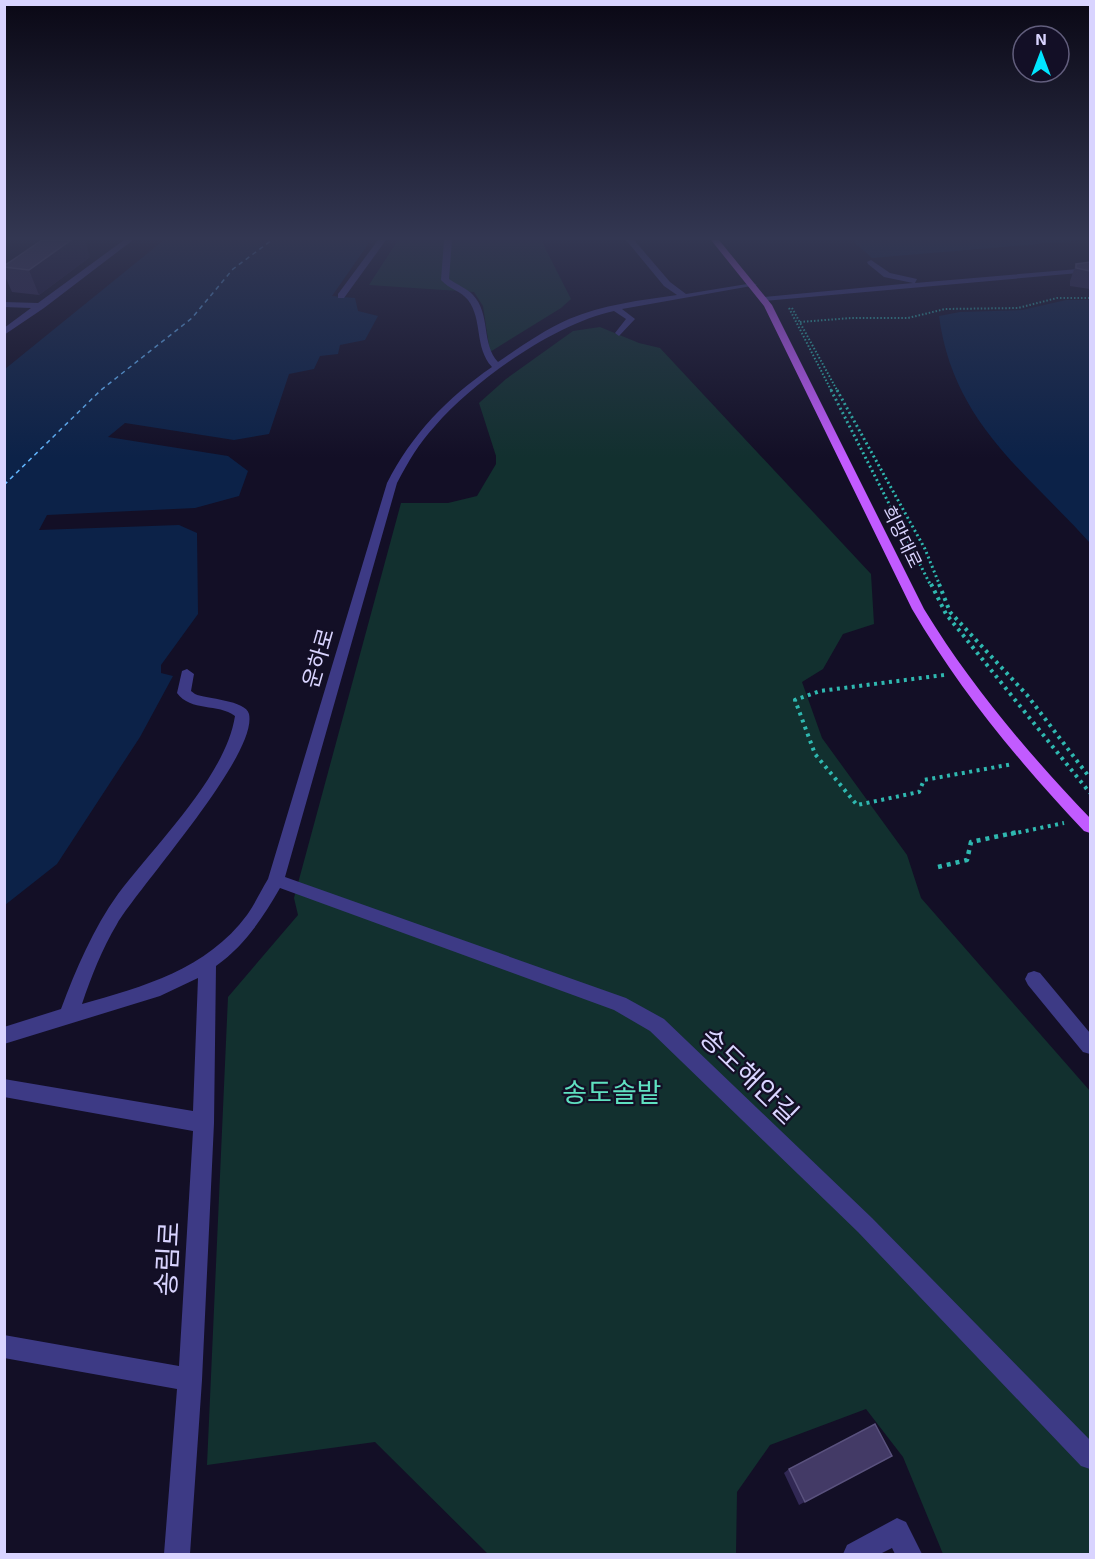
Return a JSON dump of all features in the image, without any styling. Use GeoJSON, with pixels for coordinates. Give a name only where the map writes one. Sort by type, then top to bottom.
{"type":"FeatureCollection","features":[{"type":"Feature","properties":{"kind":"main road","name":"희망대로"},"geometry":{"type":"LineString","coordinates":[[771,313],[918,609],[957,673],[1029,762],[1086,823]]}},
{"type":"Feature","properties":{"kind":"street"},"geometry":{"type":"LineString","coordinates":[[4,332],[31,313]]}},
{"type":"Feature","properties":{"kind":"street"},"geometry":{"type":"LineString","coordinates":[[477,313],[483,329],[486,357],[497,367]]}},
{"type":"Feature","properties":{"kind":"street","name":"운하로"},"geometry":{"type":"LineString","coordinates":[[4,1036],[172,985],[207,966],[253,921],[276,880],[392,483],[409,450],[433,420],[461,394],[497,367],[559,327],[598,313]]}},
{"type":"Feature","properties":{"kind":"street"},"geometry":{"type":"LineString","coordinates":[[620,333],[631,319],[622,313]]}},
{"type":"Feature","properties":{"kind":"street"},"geometry":{"type":"LineString","coordinates":[[68,1016],[82,977],[111,918],[219,774],[242,730],[242,714],[237,709],[220,703],[195,700],[184,693],[187,674]]}},
{"type":"Feature","properties":{"kind":"street","name":"송도해안길"},"geometry":{"type":"LineString","coordinates":[[276,880],[641,1013],[671,1037],[865,1225],[1090,1456]]}},
{"type":"Feature","properties":{"kind":"street","name":"송림로"},"geometry":{"type":"LineString","coordinates":[[177,1554],[190,1380],[204,1123],[207,966]]}},
{"type":"Feature","properties":{"kind":"street"},"geometry":{"type":"LineString","coordinates":[[1034,979],[1090,1046]]}},
{"type":"Feature","properties":{"kind":"street"},"geometry":{"type":"LineString","coordinates":[[4,1088],[204,1123]]}},
{"type":"Feature","properties":{"kind":"street"},"geometry":{"type":"LineString","coordinates":[[4,1346],[190,1380]]}},
{"type":"Feature","properties":{"kind":"street"},"geometry":{"type":"LineString","coordinates":[[856,1554],[897,1531],[909,1554]]}},
{"type":"Feature","properties":{"kind":"path"},"geometry":{"type":"LineString","coordinates":[[791,313],[946,614],[1015,703],[1090,793]]}},
{"type":"Feature","properties":{"kind":"path"},"geometry":{"type":"LineString","coordinates":[[795,313],[925,549],[950,612],[1027,695],[1090,778]]}},
{"type":"Feature","properties":{"kind":"path"},"geometry":{"type":"LineString","coordinates":[[800,322],[851,318],[908,318],[930,313]]}},
{"type":"Feature","properties":{"kind":"path"},"geometry":{"type":"LineString","coordinates":[[957,673],[820,691],[795,700],[815,754],[857,805],[918,792],[924,780],[1029,762]]}},
{"type":"Feature","properties":{"kind":"path"},"geometry":{"type":"LineString","coordinates":[[938,867],[968,860],[971,842],[1086,823]]}},
{"type":"Feature","properties":{"kind":"green space"},"geometry":{"type":"Polygon","coordinates":[[[484,313],[553,313],[490,352],[484,313]]]}},
{"type":"Feature","properties":{"kind":"green space","name":"송도솔밭"},"geometry":{"type":"Polygon","coordinates":[[[600,327],[639,343],[660,348],[871,574],[874,624],[843,634],[823,669],[802,682],[822,738],[907,855],[921,898],[1090,1091],[1090,1554],[943,1554],[903,1457],[866,1409],[770,1445],[737,1492],[736,1554],[488,1554],[375,1442],[207,1465],[228,997],[298,915],[294,898],[401,503],[448,503],[477,496],[496,464],[496,456],[479,403],[506,379],[573,331],[600,327]]]}},
{"type":"Feature","properties":{"kind":"water"},"geometry":{"type":"Polygon","coordinates":[[[74,313],[365,313],[378,316],[365,340],[340,345],[338,354],[320,356],[314,369],[289,374],[269,434],[234,440],[125,423],[108,437],[228,456],[248,471],[239,496],[195,508],[47,515],[39,530],[179,525],[197,533],[198,614],[161,665],[161,673],[173,676],[140,737],[57,864],[5,905],[5,369],[74,313]]]}},
{"type":"Feature","properties":{"kind":"water"},"geometry":{"type":"Polygon","coordinates":[[[956,313],[1090,313],[1090,543],[1017,467],[976,415],[959,386],[947,353],[939,316],[956,313]]]}},
{"type":"Feature","properties":{"kind":"building"},"geometry":{"type":"Polygon","coordinates":[[[875,1424],[892,1456],[805,1502],[789,1469],[875,1424]]]}},
{"type":"Feature","properties":{"kind":"ferry route"},"geometry":{"type":"LineString","coordinates":[[4,485],[101,390],[196,313]]}}]}
